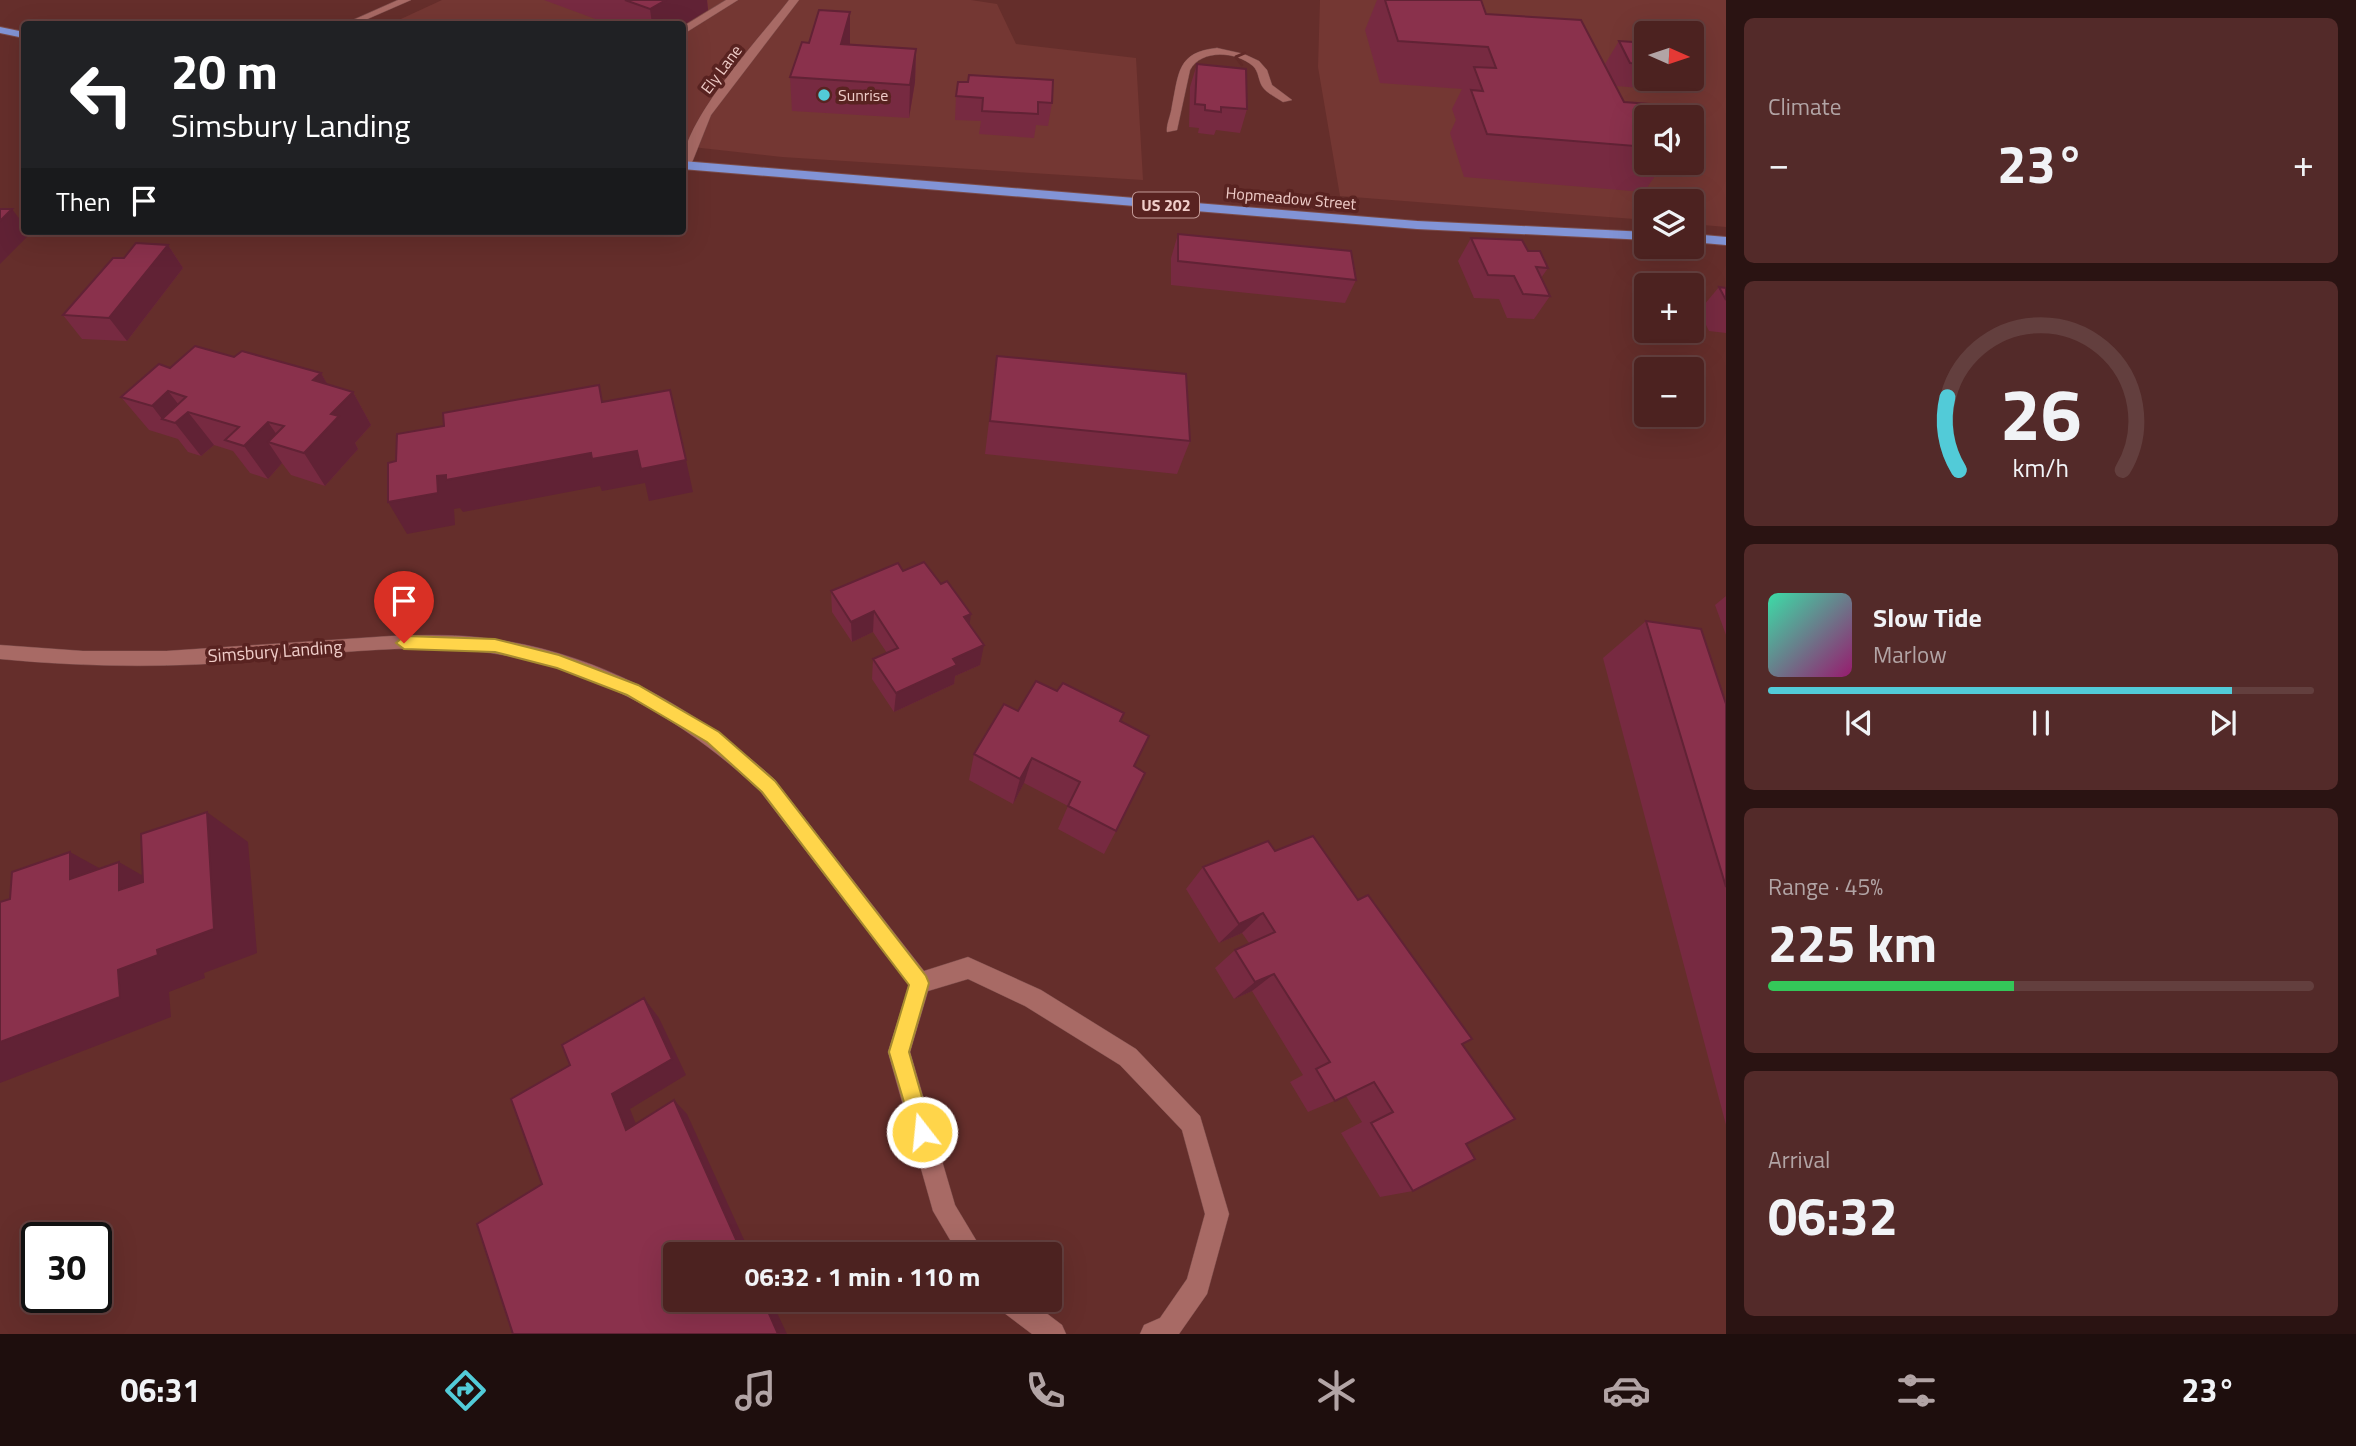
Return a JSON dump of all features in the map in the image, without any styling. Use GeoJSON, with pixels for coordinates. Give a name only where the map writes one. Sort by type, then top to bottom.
{"type":"FeatureCollection","features":[{"type":"Feature","properties":{"kind":"highway"},"geometry":{"type":"LineString","coordinates":[[0,30],[21,34]]}},
{"type":"Feature","properties":{"kind":"highway","name":"Hopmeadow Street"},"geometry":{"type":"LineString","coordinates":[[686,165],[1417,225],[1634,235]]}},
{"type":"Feature","properties":{"kind":"highway"},"geometry":{"type":"LineString","coordinates":[[1704,239],[1726,241]]}},
{"type":"Feature","properties":{"kind":"street"},"geometry":{"type":"LineString","coordinates":[[356,21],[406,0]]}},
{"type":"Feature","properties":{"kind":"street"},"geometry":{"type":"LineString","coordinates":[[686,29],[733,0]]}},
{"type":"Feature","properties":{"kind":"street","name":"Ely Lane"},"geometry":{"type":"LineString","coordinates":[[686,160],[706,115],[794,0]]}},
{"type":"Feature","properties":{"kind":"street"},"geometry":{"type":"LineString","coordinates":[[1171,130],[1178,114],[1186,62],[1197,55],[1239,55],[1255,62],[1264,71],[1267,86],[1287,100]]}},
{"type":"Feature","properties":{"kind":"street","name":"Simsbury Landing"},"geometry":{"type":"LineString","coordinates":[[0,652],[72,660],[219,656],[384,643],[442,642],[495,646],[559,662],[632,690],[713,737],[768,787],[920,983]]}},
{"type":"Feature","properties":{"kind":"street"},"geometry":{"type":"LineString","coordinates":[[965,1242],[945,1211],[899,1052],[920,983],[968,968],[1033,998],[1128,1057],[1192,1124],[1217,1214],[1198,1284],[1169,1326],[1153,1334]]}},
{"type":"Feature","properties":{"kind":"street"},"geometry":{"type":"LineString","coordinates":[[1024,1312],[1053,1334]]}},
{"type":"Feature","properties":{"kind":"shaded area"},"geometry":{"type":"Polygon","coordinates":[[[442,0],[971,0],[997,4],[1016,44],[1136,58],[1143,180],[782,157],[686,146],[686,21],[396,21],[442,0]]]}},
{"type":"Feature","properties":{"kind":"shaded area"},"geometry":{"type":"Polygon","coordinates":[[[1320,0],[1726,0],[1726,227],[1704,225],[1704,189],[1634,189],[1634,219],[1340,196],[1318,67],[1320,0]]]}},
{"type":"Feature","properties":{"kind":"building"},"geometry":{"type":"Polygon","coordinates":[[[625,0],[666,0],[650,9],[625,0]]]}},
{"type":"Feature","properties":{"kind":"building"},"geometry":{"type":"Polygon","coordinates":[[[1385,0],[1481,0],[1486,14],[1581,20],[1624,102],[1651,105],[1634,105],[1634,146],[1487,134],[1471,90],[1483,91],[1474,67],[1496,68],[1488,47],[1398,41],[1385,0]]]}},
{"type":"Feature","properties":{"kind":"building"},"geometry":{"type":"Polygon","coordinates":[[[819,10],[850,12],[841,44],[916,49],[910,85],[790,77],[802,42],[809,43],[819,10]]]}},
{"type":"Feature","properties":{"kind":"building"},"geometry":{"type":"Polygon","coordinates":[[[1619,41],[1634,42],[1634,63],[1630,63],[1619,41]]]}},
{"type":"Feature","properties":{"kind":"building"},"geometry":{"type":"Polygon","coordinates":[[[1197,64],[1246,69],[1247,109],[1221,107],[1221,112],[1205,110],[1205,105],[1195,104],[1197,64]]]}},
{"type":"Feature","properties":{"kind":"building"},"geometry":{"type":"Polygon","coordinates":[[[969,75],[1053,80],[1052,103],[1038,102],[1038,114],[982,111],[983,98],[956,96],[958,82],[968,82],[969,75]]]}},
{"type":"Feature","properties":{"kind":"building"},"geometry":{"type":"Polygon","coordinates":[[[0,209],[12,209],[0,221],[0,209]]]}},
{"type":"Feature","properties":{"kind":"building"},"geometry":{"type":"Polygon","coordinates":[[[1178,234],[1351,251],[1356,280],[1178,261],[1178,234]]]}},
{"type":"Feature","properties":{"kind":"building"},"geometry":{"type":"Polygon","coordinates":[[[1471,238],[1522,240],[1528,251],[1540,251],[1548,268],[1536,267],[1550,296],[1523,294],[1514,276],[1488,275],[1471,238]]]}},
{"type":"Feature","properties":{"kind":"building"},"geometry":{"type":"Polygon","coordinates":[[[136,243],[168,245],[109,318],[63,315],[113,258],[124,258],[136,243]]]}},
{"type":"Feature","properties":{"kind":"building"},"geometry":{"type":"Polygon","coordinates":[[[1719,287],[1726,288],[1726,300],[1719,287]]]}},
{"type":"Feature","properties":{"kind":"building"},"geometry":{"type":"Polygon","coordinates":[[[195,346],[234,357],[242,351],[321,373],[313,380],[353,392],[331,414],[339,416],[304,453],[268,442],[284,426],[268,422],[244,446],[225,440],[239,427],[188,412],[175,423],[162,419],[186,397],[168,391],[152,406],[121,397],[159,364],[170,368],[195,346]]]}},
{"type":"Feature","properties":{"kind":"building"},"geometry":{"type":"Polygon","coordinates":[[[997,356],[1186,374],[1190,441],[990,421],[997,356]]]}},
{"type":"Feature","properties":{"kind":"building"},"geometry":{"type":"Polygon","coordinates":[[[599,385],[602,402],[670,390],[686,460],[641,469],[637,451],[592,459],[591,453],[446,480],[446,475],[437,476],[438,493],[388,502],[388,463],[396,461],[397,434],[444,426],[443,413],[599,385]]]}},
{"type":"Feature","properties":{"kind":"building"},"geometry":{"type":"Polygon","coordinates":[[[924,562],[941,584],[947,581],[971,614],[964,617],[984,645],[953,659],[957,665],[896,693],[873,659],[898,648],[874,611],[851,622],[831,591],[898,563],[903,571],[924,562]]]}},
{"type":"Feature","properties":{"kind":"building"},"geometry":{"type":"Polygon","coordinates":[[[1646,621],[1701,629],[1726,704],[1726,887],[1646,621]]]}},
{"type":"Feature","properties":{"kind":"building"},"geometry":{"type":"Polygon","coordinates":[[[1036,681],[1057,691],[1063,683],[1124,713],[1120,721],[1149,736],[1134,766],[1145,773],[1116,831],[1068,806],[1080,782],[1032,758],[1020,779],[974,754],[1004,704],[1018,711],[1036,681]]]}},
{"type":"Feature","properties":{"kind":"building"},"geometry":{"type":"Polygon","coordinates":[[[207,812],[214,929],[157,950],[158,955],[118,970],[120,997],[0,1042],[0,902],[10,899],[12,872],[70,852],[70,879],[119,862],[119,890],[143,882],[141,834],[207,812]]]}},
{"type":"Feature","properties":{"kind":"building"},"geometry":{"type":"Polygon","coordinates":[[[1313,836],[1358,900],[1368,895],[1472,1039],[1462,1044],[1515,1119],[1466,1144],[1475,1159],[1413,1191],[1371,1123],[1393,1112],[1374,1082],[1335,1101],[1316,1069],[1330,1062],[1274,974],[1255,982],[1235,950],[1275,932],[1263,913],[1239,924],[1203,867],[1268,841],[1275,851],[1313,836]]]}},
{"type":"Feature","properties":{"kind":"building"},"geometry":{"type":"Polygon","coordinates":[[[644,998],[672,1059],[612,1094],[626,1130],[674,1100],[737,1242],[663,1242],[663,1312],[768,1312],[778,1334],[513,1334],[477,1224],[542,1184],[511,1099],[570,1065],[562,1045],[644,998]]]}},
{"type":"Feature","properties":{"kind":"place","name":"Sunrise"},"geometry":{"type":"Point","coordinates":[824,95]}},
{"type":"Feature","properties":{"kind":"route"},"geometry":{"type":"LineString","coordinates":[[404,643],[442,642],[495,646],[559,662],[632,690],[713,737],[768,787],[920,983],[899,1052],[922,1132]]}}]}
